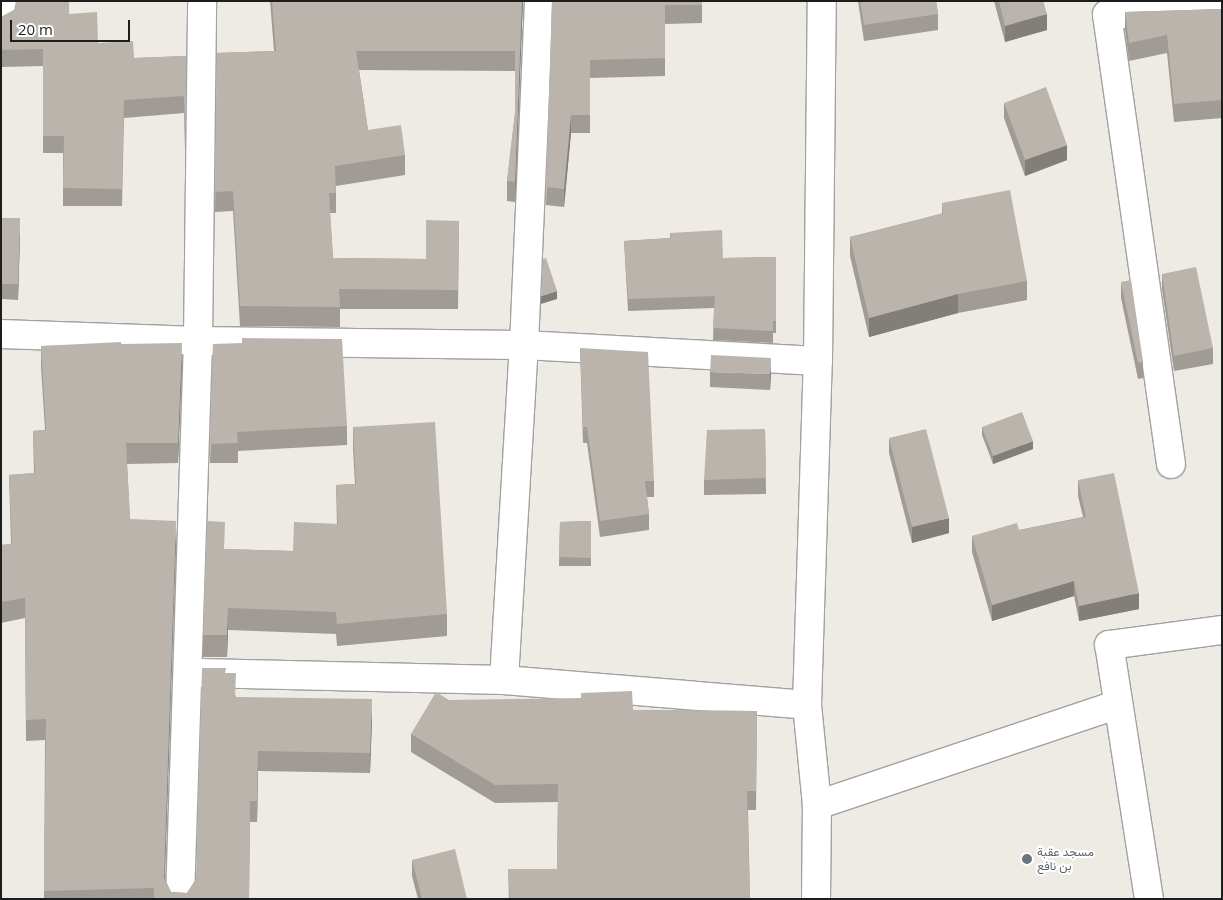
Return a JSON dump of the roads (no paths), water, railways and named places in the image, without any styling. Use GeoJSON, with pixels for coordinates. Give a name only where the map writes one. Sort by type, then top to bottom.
{"type":"FeatureCollection","features":[{"type":"Feature","properties":{"kind":"street"},"geometry":{"type":"LineString","coordinates":[[1,18],[3,1]]}},
{"type":"Feature","properties":{"kind":"street"},"geometry":{"type":"LineString","coordinates":[[180,899],[198,341],[202,1]]}},
{"type":"Feature","properties":{"kind":"street"},"geometry":{"type":"LineString","coordinates":[[504,680],[524,345],[539,1]]}},
{"type":"Feature","properties":{"kind":"street"},"geometry":{"type":"LineString","coordinates":[[816,899],[817,805],[807,705],[818,361],[822,1]]}},
{"type":"Feature","properties":{"kind":"street"},"geometry":{"type":"LineString","coordinates":[[1171,464],[1107,15],[1222,12]]}},
{"type":"Feature","properties":{"kind":"street"},"geometry":{"type":"LineString","coordinates":[[1,334],[198,341],[524,345],[818,361]]}},
{"type":"Feature","properties":{"kind":"street"},"geometry":{"type":"LineString","coordinates":[[1149,899],[1109,645],[1222,630]]}},
{"type":"Feature","properties":{"kind":"street"},"geometry":{"type":"LineString","coordinates":[[188,672],[504,680],[807,705]]}},
{"type":"Feature","properties":{"kind":"street"},"geometry":{"type":"LineString","coordinates":[[817,805],[1118,704]]}},
{"type":"Feature","properties":{"kind":"place","name":"مسجد عقبة بن نافع"},"geometry":{"type":"Point","coordinates":[1027,859]}}]}
